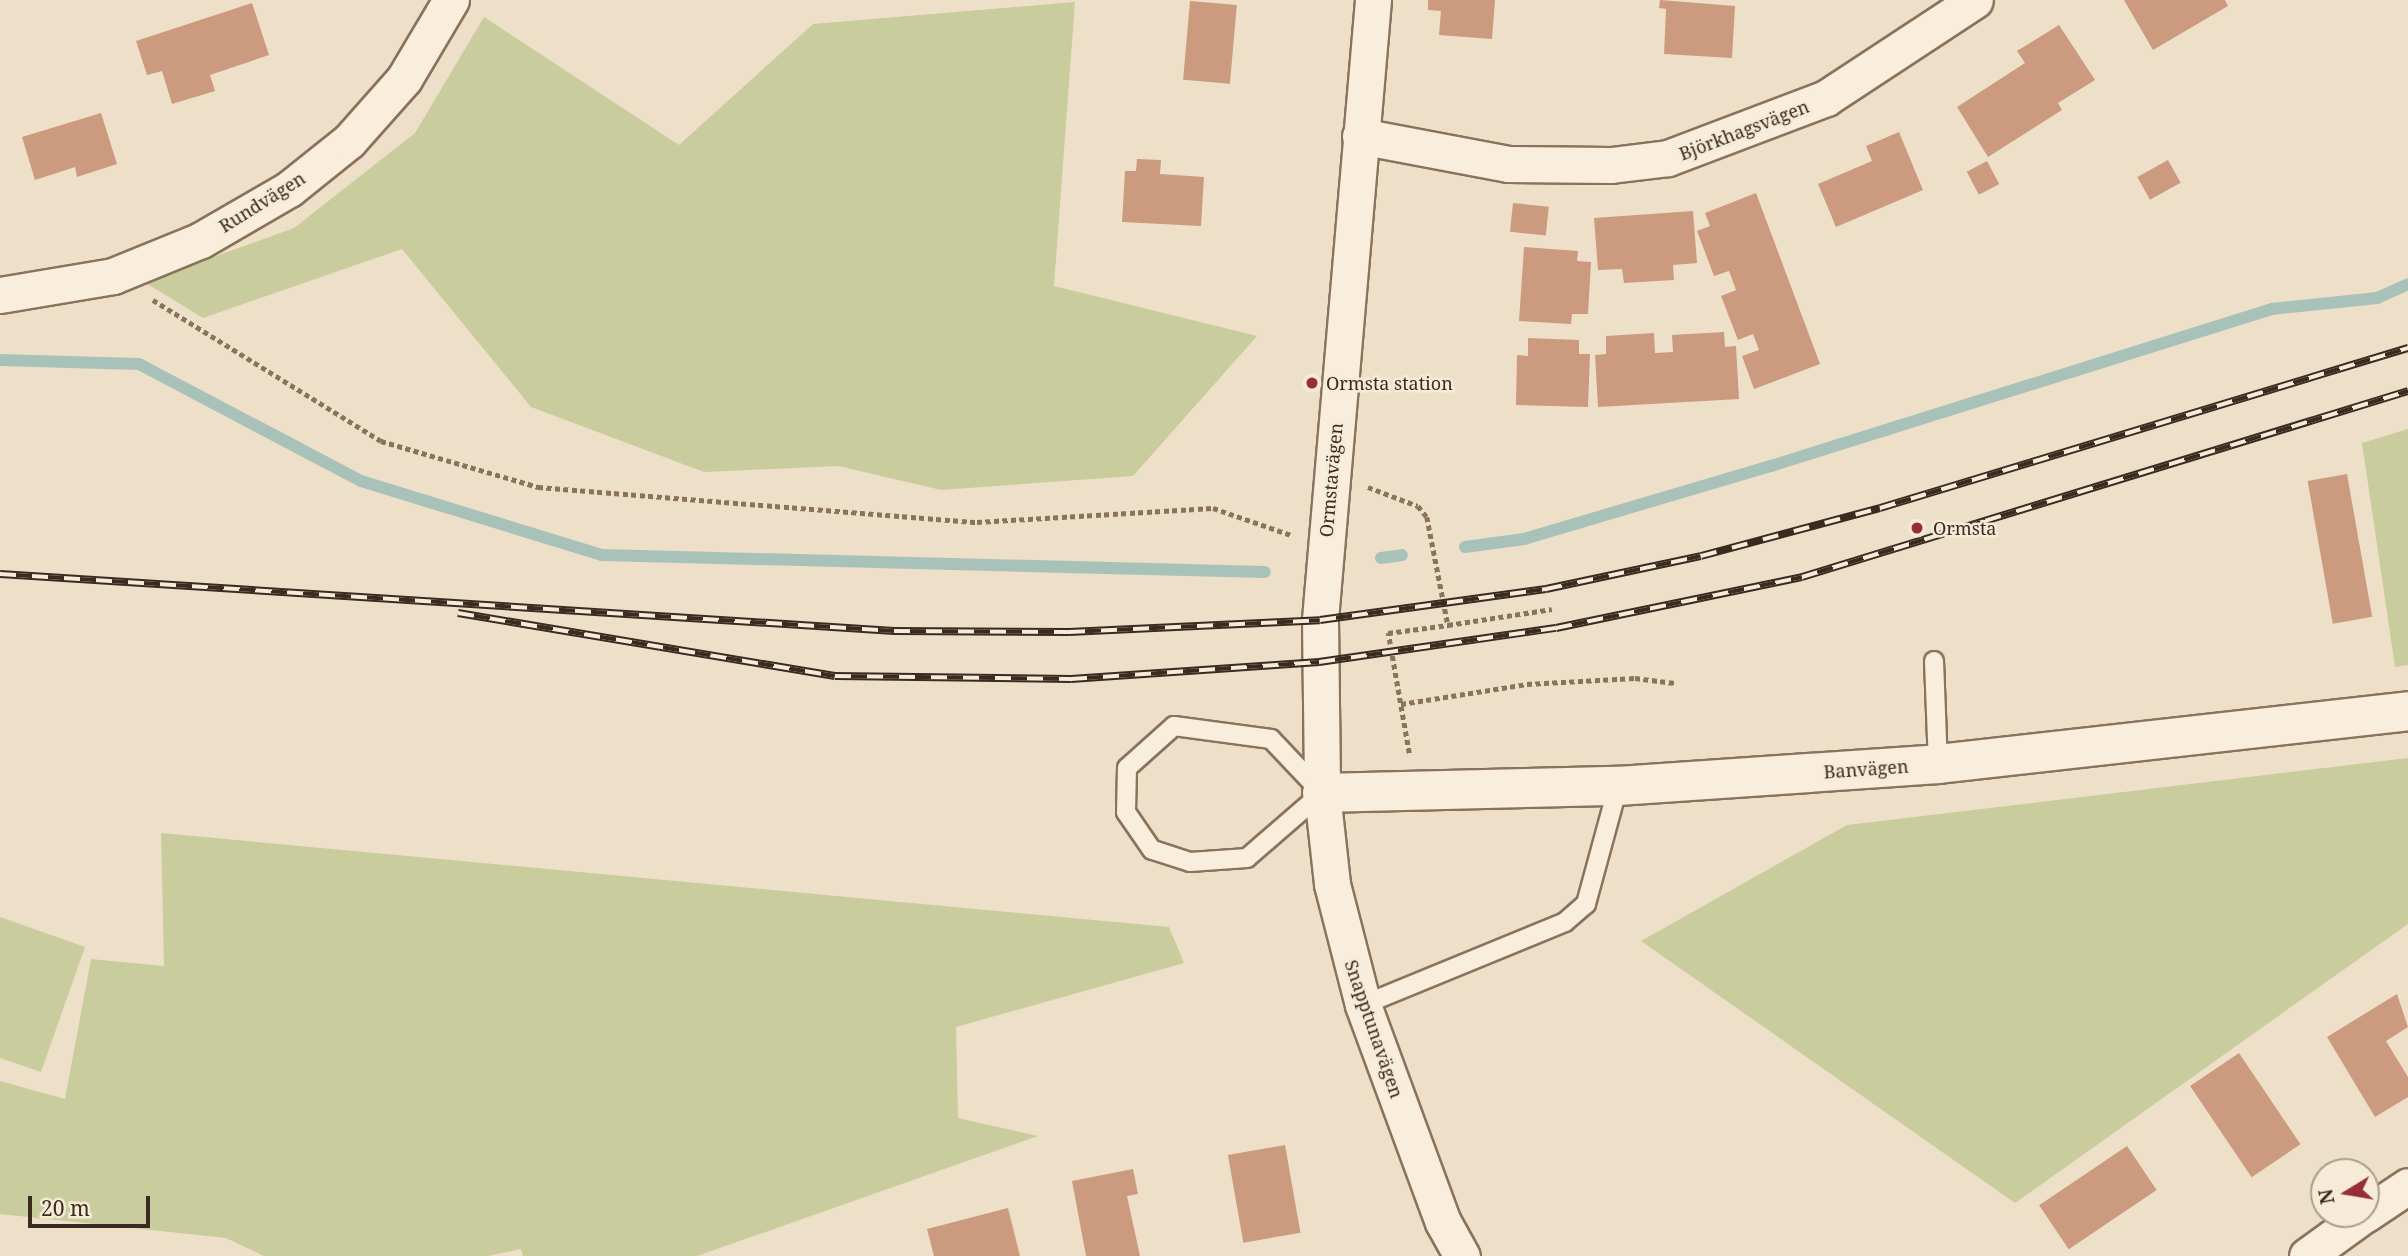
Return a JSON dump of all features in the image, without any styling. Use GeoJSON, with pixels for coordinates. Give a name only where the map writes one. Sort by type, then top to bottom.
{"type":"FeatureCollection","features":[{"type":"Feature","properties":{"kind":"street","name":"Rundvägen"},"geometry":{"type":"LineString","coordinates":[[0,295],[113,276],[201,240],[289,189],[349,141],[404,79],[451,0]]}},
{"type":"Feature","properties":{"kind":"street","name":"Ormstavägen"},"geometry":{"type":"LineString","coordinates":[[1322,793],[1325,547],[1373,0]]}},
{"type":"Feature","properties":{"kind":"street","name":"Björkhagsvägen"},"geometry":{"type":"LineString","coordinates":[[1360,136],[1508,164],[1611,165],[1668,158],[1826,99],[1975,0]]}},
{"type":"Feature","properties":{"kind":"street","name":"Banvägen"},"geometry":{"type":"LineString","coordinates":[[1322,793],[1415,794],[1618,786],[1938,764],[2408,711]]}},
{"type":"Feature","properties":{"kind":"street","name":"Snapptunavägen"},"geometry":{"type":"LineString","coordinates":[[1322,793],[1332,884],[1363,1005],[1443,1222],[1462,1256]]}},
{"type":"Feature","properties":{"kind":"street"},"geometry":{"type":"LineString","coordinates":[[2380,1205],[2408,1186]]}},
{"type":"Feature","properties":{"kind":"street"},"geometry":{"type":"LineString","coordinates":[[2307,1256],[2346,1228]]}},
{"type":"Feature","properties":{"kind":"lane"},"geometry":{"type":"LineString","coordinates":[[1934,661],[1938,764]]}},
{"type":"Feature","properties":{"kind":"lane"},"geometry":{"type":"LineString","coordinates":[[1174,726],[1271,739],[1322,793],[1247,858],[1190,862],[1152,850],[1126,812],[1128,768],[1174,726]]}},
{"type":"Feature","properties":{"kind":"lane"},"geometry":{"type":"LineString","coordinates":[[1363,1005],[1565,922],[1586,904],[1618,786]]}},
{"type":"Feature","properties":{"kind":"path"},"geometry":{"type":"LineString","coordinates":[[113,276],[381,441],[538,487],[977,522],[1213,508],[1325,547]]}},
{"type":"Feature","properties":{"kind":"path"},"geometry":{"type":"LineString","coordinates":[[1332,478],[1392,493],[1427,517],[1448,625]]}},
{"type":"Feature","properties":{"kind":"path"},"geometry":{"type":"LineString","coordinates":[[1415,794],[1388,633],[1552,609]]}},
{"type":"Feature","properties":{"kind":"path"},"geometry":{"type":"LineString","coordinates":[[1401,704],[1527,684],[1635,678],[1675,683]]}},
{"type":"Feature","properties":{"kind":"green space"},"geometry":{"type":"Polygon","coordinates":[[[1075,2],[1054,286],[1257,336],[1133,476],[941,490],[838,466],[704,472],[531,407],[402,249],[203,318],[144,282],[294,228],[415,133],[484,17],[679,145],[813,24],[1075,2]]]}},
{"type":"Feature","properties":{"kind":"green space"},"geometry":{"type":"Polygon","coordinates":[[[2408,429],[2408,665],[2395,667],[2362,443],[2408,429]]]}},
{"type":"Feature","properties":{"kind":"green space"},"geometry":{"type":"Polygon","coordinates":[[[2408,758],[2408,924],[2015,1203],[1641,941],[1847,825],[2408,758]]]}},
{"type":"Feature","properties":{"kind":"green space"},"geometry":{"type":"Polygon","coordinates":[[[161,833],[1169,927],[1184,963],[956,1027],[958,1118],[1038,1136],[697,1256],[523,1256],[521,1249],[488,1256],[264,1256],[226,1238],[0,1214],[0,1081],[65,1099],[91,959],[164,966],[161,833]]]}},
{"type":"Feature","properties":{"kind":"green space"},"geometry":{"type":"Polygon","coordinates":[[[0,917],[85,947],[41,1072],[0,1058],[0,917]]]}},
{"type":"Feature","properties":{"kind":"building"},"geometry":{"type":"Polygon","coordinates":[[[1428,0],[1495,0],[1492,39],[1439,35],[1441,11],[1428,10],[1428,0]]]}},
{"type":"Feature","properties":{"kind":"building"},"geometry":{"type":"Polygon","coordinates":[[[1660,0],[1735,6],[1732,58],[1664,54],[1666,9],[1659,8],[1660,0]]]}},
{"type":"Feature","properties":{"kind":"building"},"geometry":{"type":"Polygon","coordinates":[[[2124,0],[2225,0],[2228,6],[2153,50],[2124,0]]]}},
{"type":"Feature","properties":{"kind":"building"},"geometry":{"type":"Polygon","coordinates":[[[1190,1],[1237,5],[1230,84],[1183,80],[1190,1]]]}},
{"type":"Feature","properties":{"kind":"building"},"geometry":{"type":"Polygon","coordinates":[[[252,3],[269,55],[210,75],[215,91],[172,104],[162,71],[147,75],[136,41],[252,3]]]}},
{"type":"Feature","properties":{"kind":"building"},"geometry":{"type":"Polygon","coordinates":[[[2059,25],[2095,80],[2058,103],[2062,110],[1988,157],[1957,107],[2025,63],[2017,51],[2059,25]]]}},
{"type":"Feature","properties":{"kind":"building"},"geometry":{"type":"Polygon","coordinates":[[[101,113],[117,164],[77,177],[75,167],[35,180],[22,137],[101,113]]]}},
{"type":"Feature","properties":{"kind":"building"},"geometry":{"type":"Polygon","coordinates":[[[1899,132],[1923,190],[1836,227],[1818,184],[1872,161],[1866,146],[1899,132]]]}},
{"type":"Feature","properties":{"kind":"building"},"geometry":{"type":"Polygon","coordinates":[[[1137,159],[1161,160],[1160,174],[1204,177],[1201,226],[1122,222],[1125,171],[1136,171],[1137,159]]]}},
{"type":"Feature","properties":{"kind":"building"},"geometry":{"type":"Polygon","coordinates":[[[2168,160],[2181,183],[2150,200],[2137,177],[2168,160]]]}},
{"type":"Feature","properties":{"kind":"building"},"geometry":{"type":"Polygon","coordinates":[[[1987,161],[1999,184],[1979,195],[1967,172],[1987,161]]]}},
{"type":"Feature","properties":{"kind":"building"},"geometry":{"type":"Polygon","coordinates":[[[1756,193],[1820,364],[1754,389],[1742,356],[1759,350],[1753,334],[1738,340],[1721,296],[1736,290],[1729,271],[1714,276],[1697,231],[1710,226],[1705,213],[1756,193]]]}},
{"type":"Feature","properties":{"kind":"building"},"geometry":{"type":"Polygon","coordinates":[[[1513,203],[1549,207],[1546,236],[1510,232],[1513,203]]]}},
{"type":"Feature","properties":{"kind":"building"},"geometry":{"type":"Polygon","coordinates":[[[1693,211],[1697,263],[1673,265],[1674,280],[1624,283],[1622,269],[1598,270],[1594,218],[1693,211]]]}},
{"type":"Feature","properties":{"kind":"building"},"geometry":{"type":"Polygon","coordinates":[[[1524,247],[1578,251],[1577,261],[1591,262],[1588,314],[1572,314],[1571,324],[1519,321],[1524,247]]]}},
{"type":"Feature","properties":{"kind":"building"},"geometry":{"type":"Polygon","coordinates":[[[1724,332],[1725,347],[1736,346],[1739,399],[1598,407],[1595,355],[1606,354],[1606,336],[1654,333],[1655,353],[1673,352],[1672,335],[1724,332]]]}},
{"type":"Feature","properties":{"kind":"building"},"geometry":{"type":"Polygon","coordinates":[[[1528,338],[1579,340],[1579,354],[1590,354],[1588,407],[1516,405],[1517,355],[1528,356],[1528,338]]]}},
{"type":"Feature","properties":{"kind":"building"},"geometry":{"type":"Polygon","coordinates":[[[2347,474],[2372,617],[2333,624],[2308,481],[2347,474]]]}},
{"type":"Feature","properties":{"kind":"building"},"geometry":{"type":"Polygon","coordinates":[[[2397,994],[2408,1027],[2386,1041],[2408,1077],[2408,1097],[2375,1117],[2327,1037],[2397,994]]]}},
{"type":"Feature","properties":{"kind":"building"},"geometry":{"type":"Polygon","coordinates":[[[2239,1053],[2301,1144],[2252,1177],[2190,1086],[2239,1053]]]}},
{"type":"Feature","properties":{"kind":"building"},"geometry":{"type":"Polygon","coordinates":[[[1285,1145],[1300,1233],[1243,1243],[1228,1155],[1285,1145]]]}},
{"type":"Feature","properties":{"kind":"building"},"geometry":{"type":"Polygon","coordinates":[[[2127,1146],[2157,1190],[2069,1249],[2039,1205],[2127,1146]]]}},
{"type":"Feature","properties":{"kind":"building"},"geometry":{"type":"Polygon","coordinates":[[[1133,1169],[1138,1194],[1127,1196],[1140,1256],[1086,1256],[1072,1181],[1133,1169]]]}},
{"type":"Feature","properties":{"kind":"building"},"geometry":{"type":"Polygon","coordinates":[[[1008,1208],[1020,1256],[934,1256],[927,1229],[1008,1208]]]}},
{"type":"Feature","properties":{"kind":"waterway"},"geometry":{"type":"LineString","coordinates":[[1465,547],[1524,539],[1771,466],[2272,309],[2377,298],[2408,284]]}},
{"type":"Feature","properties":{"kind":"waterway"},"geometry":{"type":"LineString","coordinates":[[0,360],[139,364],[361,481],[602,555],[1265,572]]}},
{"type":"Feature","properties":{"kind":"waterway"},"geometry":{"type":"LineString","coordinates":[[1381,558],[1402,555]]}},
{"type":"Feature","properties":{"kind":"railway"},"geometry":{"type":"LineString","coordinates":[[0,574],[894,631],[1069,632],[1320,620],[1546,589],[1701,556],[1880,508],[2408,348]]}},
{"type":"Feature","properties":{"kind":"railway"},"geometry":{"type":"LineString","coordinates":[[458,613],[835,676],[1071,679],[1319,662],[1556,628],[1802,577],[2408,391]]}},
{"type":"Feature","properties":{"kind":"place","name":"Ormsta station"},"geometry":{"type":"Point","coordinates":[1312,383]}},
{"type":"Feature","properties":{"kind":"place","name":"Ormsta"},"geometry":{"type":"Point","coordinates":[1917,528]}}]}
